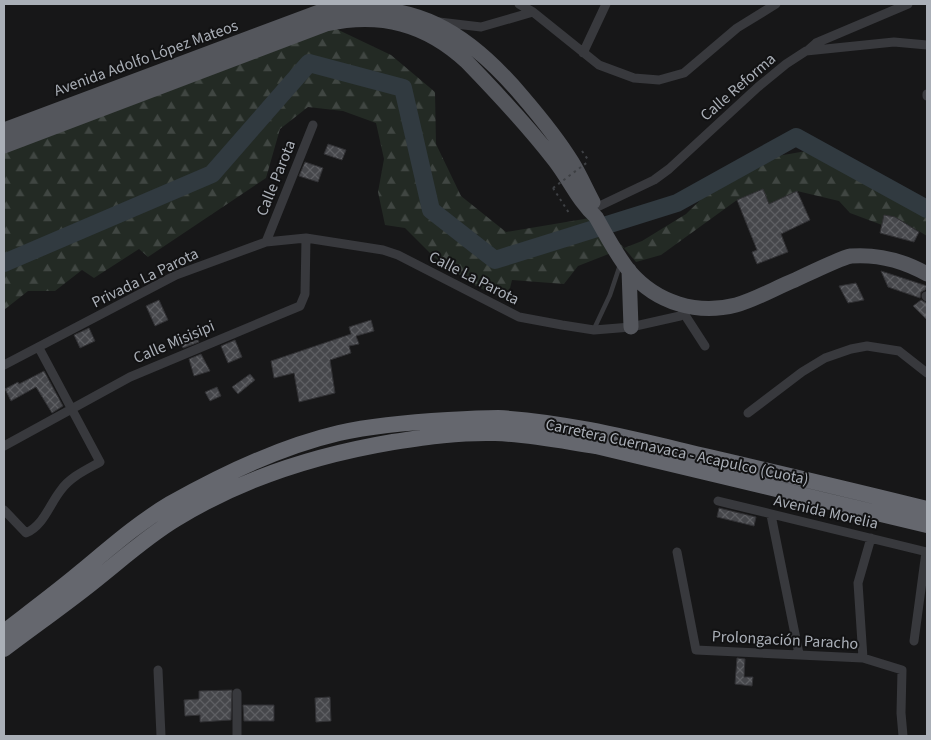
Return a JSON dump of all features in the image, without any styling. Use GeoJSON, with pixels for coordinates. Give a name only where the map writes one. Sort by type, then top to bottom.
{"type":"FeatureCollection","features":[{"type":"Feature","properties":{"kind":"highway","name":"Carretera Cuernavaca - Acapulco (Cuota)"},"geometry":{"type":"LineString","coordinates":[[4,632],[81,572],[132,529],[167,506],[208,483],[252,462],[296,445],[340,432],[376,426],[411,422],[497,418],[549,424],[680,450],[927,509]]}},
{"type":"Feature","properties":{"kind":"highway","name":"Carretera Cuernavaca - Acapulco (Cuota)"},"geometry":{"type":"LineString","coordinates":[[4,649],[149,538],[176,519],[212,500],[255,478],[300,463],[344,451],[413,439],[457,434],[496,433],[547,438],[596,446],[927,525]]}},
{"type":"Feature","properties":{"kind":"main road","name":"Avenida Adolfo López Mateos"},"geometry":{"type":"LineString","coordinates":[[4,130],[327,9],[356,5],[385,5],[413,11],[439,22],[460,34],[507,77],[573,163],[595,215]]}},
{"type":"Feature","properties":{"kind":"main road","name":"Avenida Adolfo López Mateos"},"geometry":{"type":"LineString","coordinates":[[4,146],[326,24],[352,19],[379,19],[419,29],[445,43],[456,52],[497,92],[530,129],[595,215]]}},
{"type":"Feature","properties":{"kind":"main road"},"geometry":{"type":"LineString","coordinates":[[595,215],[622,260],[650,290],[686,310],[736,305],[850,256],[883,257],[909,264],[927,274]]}},
{"type":"Feature","properties":{"kind":"main road"},"geometry":{"type":"LineString","coordinates":[[622,260],[631,327]]}},
{"type":"Feature","properties":{"kind":"street"},"geometry":{"type":"LineString","coordinates":[[519,4],[533,12],[600,65],[634,78],[659,80],[684,73],[737,28],[776,4]]}},
{"type":"Feature","properties":{"kind":"street"},"geometry":{"type":"LineString","coordinates":[[583,53],[606,4]]}},
{"type":"Feature","properties":{"kind":"street"},"geometry":{"type":"LineString","coordinates":[[806,51],[816,43],[908,4]]}},
{"type":"Feature","properties":{"kind":"street"},"geometry":{"type":"LineString","coordinates":[[439,22],[481,27],[533,12]]}},
{"type":"Feature","properties":{"kind":"street","name":"Calle Reforma"},"geometry":{"type":"LineString","coordinates":[[595,215],[669,169],[758,87],[786,64],[806,51],[894,42],[927,45]]}},
{"type":"Feature","properties":{"kind":"street","name":"Calle Parota"},"geometry":{"type":"LineString","coordinates":[[266,242],[313,125]]}},
{"type":"Feature","properties":{"kind":"street","name":"Privada La Parota"},"geometry":{"type":"LineString","coordinates":[[4,365],[176,275],[266,242],[306,238]]}},
{"type":"Feature","properties":{"kind":"street","name":"Calle La Parota"},"geometry":{"type":"LineString","coordinates":[[306,238],[382,250],[398,255],[519,317],[594,330],[631,327],[680,316],[686,310]]}},
{"type":"Feature","properties":{"kind":"street","name":"Calle Misisipi"},"geometry":{"type":"LineString","coordinates":[[4,446],[130,377],[300,306],[305,294],[306,238]]}},
{"type":"Feature","properties":{"kind":"street"},"geometry":{"type":"LineString","coordinates":[[686,310],[705,346]]}},
{"type":"Feature","properties":{"kind":"street"},"geometry":{"type":"LineString","coordinates":[[748,413],[802,372],[825,358],[851,349],[867,346],[899,351],[927,373]]}},
{"type":"Feature","properties":{"kind":"street"},"geometry":{"type":"LineString","coordinates":[[4,510],[26,533],[34,530],[61,489],[77,475],[100,462],[39,348]]}},
{"type":"Feature","properties":{"kind":"street","name":"Avenida Morelia"},"geometry":{"type":"LineString","coordinates":[[718,501],[927,552]]}},
{"type":"Feature","properties":{"kind":"street"},"geometry":{"type":"LineString","coordinates":[[771,515],[799,654]]}},
{"type":"Feature","properties":{"kind":"street"},"geometry":{"type":"LineString","coordinates":[[863,658],[858,583],[871,538]]}},
{"type":"Feature","properties":{"kind":"street","name":"Prolongación Paracho"},"geometry":{"type":"LineString","coordinates":[[677,552],[696,650],[863,658],[902,670],[901,713],[903,736]]}},
{"type":"Feature","properties":{"kind":"street"},"geometry":{"type":"LineString","coordinates":[[914,641],[927,552]]}},
{"type":"Feature","properties":{"kind":"street"},"geometry":{"type":"LineString","coordinates":[[158,670],[161,736]]}},
{"type":"Feature","properties":{"kind":"street"},"geometry":{"type":"LineString","coordinates":[[237,693],[237,736]]}},
{"type":"Feature","properties":{"kind":"lane"},"geometry":{"type":"LineString","coordinates":[[594,330],[610,295],[622,260]]}},
{"type":"Feature","properties":{"kind":"path"},"geometry":{"type":"LineString","coordinates":[[569,213],[553,188],[589,161],[582,151]]}},
{"type":"Feature","properties":{"kind":"green space"},"geometry":{"type":"Polygon","coordinates":[[[326,24],[391,55],[435,92],[436,144],[461,196],[506,232],[596,217],[624,248],[578,266],[564,284],[512,280],[507,301],[476,286],[435,258],[405,228],[385,225],[378,192],[384,159],[376,123],[343,111],[308,107],[280,129],[266,178],[148,257],[139,249],[94,278],[82,270],[55,291],[28,291],[4,310],[4,146],[326,24]]]}},
{"type":"Feature","properties":{"kind":"green space"},"geometry":{"type":"Polygon","coordinates":[[[812,150],[851,162],[927,210],[927,236],[895,217],[884,215],[882,225],[850,213],[839,201],[797,191],[769,204],[763,190],[737,200],[661,255],[636,262],[624,248],[642,241],[686,214],[721,180],[766,158],[812,150]]]}},
{"type":"Feature","properties":{"kind":"building"},"geometry":{"type":"Polygon","coordinates":[[[328,144],[346,150],[342,160],[324,154],[328,144]]]}},
{"type":"Feature","properties":{"kind":"building"},"geometry":{"type":"Polygon","coordinates":[[[305,162],[323,168],[318,182],[299,176],[305,162]]]}},
{"type":"Feature","properties":{"kind":"building"},"geometry":{"type":"Polygon","coordinates":[[[763,189],[769,204],[797,191],[810,220],[781,234],[788,252],[757,264],[752,252],[757,250],[737,200],[763,189]]]}},
{"type":"Feature","properties":{"kind":"building"},"geometry":{"type":"Polygon","coordinates":[[[884,215],[895,217],[919,232],[914,242],[880,233],[884,215]]]}},
{"type":"Feature","properties":{"kind":"building"},"geometry":{"type":"Polygon","coordinates":[[[881,271],[927,286],[921,292],[920,298],[888,287],[881,271]]]}},
{"type":"Feature","properties":{"kind":"building"},"geometry":{"type":"Polygon","coordinates":[[[856,283],[864,300],[848,303],[839,286],[856,283]]]}},
{"type":"Feature","properties":{"kind":"building"},"geometry":{"type":"Polygon","coordinates":[[[159,300],[168,320],[155,326],[146,306],[159,300]]]}},
{"type":"Feature","properties":{"kind":"building"},"geometry":{"type":"Polygon","coordinates":[[[921,300],[927,303],[927,320],[913,306],[921,300]]]}},
{"type":"Feature","properties":{"kind":"building"},"geometry":{"type":"Polygon","coordinates":[[[371,320],[374,331],[356,336],[359,344],[349,346],[351,353],[330,360],[335,393],[299,402],[294,373],[274,378],[271,361],[351,334],[349,327],[371,320]]]}},
{"type":"Feature","properties":{"kind":"building"},"geometry":{"type":"Polygon","coordinates":[[[89,328],[95,341],[80,348],[74,335],[89,328]]]}},
{"type":"Feature","properties":{"kind":"building"},"geometry":{"type":"Polygon","coordinates":[[[193,331],[199,342],[183,348],[178,339],[193,331]]]}},
{"type":"Feature","properties":{"kind":"building"},"geometry":{"type":"Polygon","coordinates":[[[235,340],[242,357],[228,363],[221,346],[235,340]]]}},
{"type":"Feature","properties":{"kind":"building"},"geometry":{"type":"Polygon","coordinates":[[[201,354],[210,371],[194,376],[189,359],[201,354]]]}},
{"type":"Feature","properties":{"kind":"building"},"geometry":{"type":"Polygon","coordinates":[[[44,371],[63,406],[52,413],[36,387],[11,401],[5,389],[44,371]]]}},
{"type":"Feature","properties":{"kind":"building"},"geometry":{"type":"Polygon","coordinates":[[[250,374],[255,380],[238,394],[232,387],[250,374]]]}},
{"type":"Feature","properties":{"kind":"building"},"geometry":{"type":"Polygon","coordinates":[[[217,387],[221,396],[210,401],[205,392],[217,387]]]}},
{"type":"Feature","properties":{"kind":"building"},"geometry":{"type":"Polygon","coordinates":[[[719,508],[756,517],[754,526],[717,517],[719,508]]]}},
{"type":"Feature","properties":{"kind":"building"},"geometry":{"type":"Polygon","coordinates":[[[737,658],[745,659],[744,677],[753,677],[752,686],[735,684],[737,658]]]}},
{"type":"Feature","properties":{"kind":"building"},"geometry":{"type":"Polygon","coordinates":[[[232,690],[231,720],[200,722],[200,715],[185,716],[184,700],[199,699],[199,691],[232,690]]]}},
{"type":"Feature","properties":{"kind":"building"},"geometry":{"type":"Polygon","coordinates":[[[330,697],[331,721],[316,722],[315,698],[330,697]]]}},
{"type":"Feature","properties":{"kind":"building"},"geometry":{"type":"Polygon","coordinates":[[[243,705],[274,705],[274,721],[244,721],[243,705]]]}},
{"type":"Feature","properties":{"kind":"waterway"},"geometry":{"type":"LineString","coordinates":[[4,263],[212,174],[309,63],[403,88],[431,210],[495,260],[677,203],[796,137],[927,209]]}}]}
